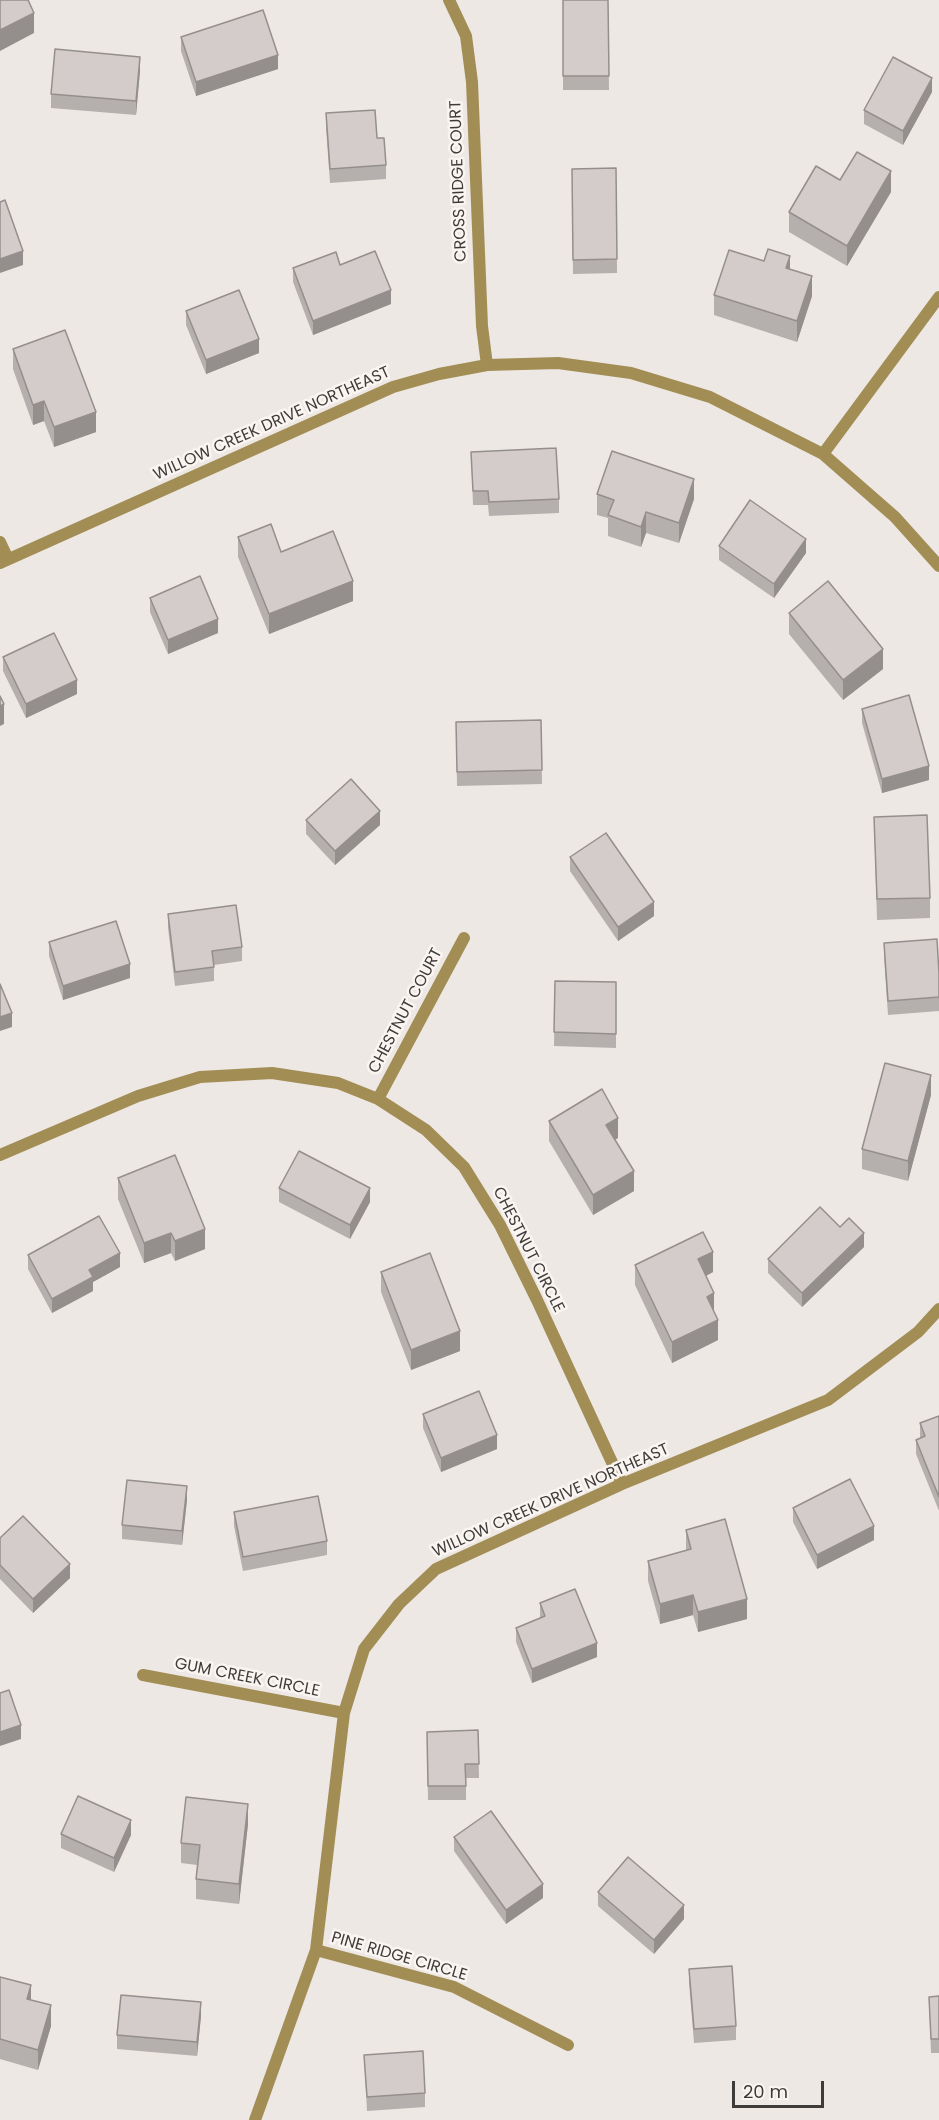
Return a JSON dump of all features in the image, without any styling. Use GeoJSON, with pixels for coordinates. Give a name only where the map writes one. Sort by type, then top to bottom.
{"type":"FeatureCollection","features":[{"type":"Feature","properties":{"kind":"street","name":"CROSS RIDGE COURT"},"geometry":{"type":"LineString","coordinates":[[449,0],[466,36],[472,82],[482,326],[487,365]]}},
{"type":"Feature","properties":{"kind":"street"},"geometry":{"type":"LineString","coordinates":[[822,454],[939,297]]}},
{"type":"Feature","properties":{"kind":"street","name":"WILLOW CREEK DRIVE NORTHEAST"},"geometry":{"type":"LineString","coordinates":[[4,561],[393,387],[439,374],[487,365],[558,363],[631,373],[710,397],[822,454],[895,517],[939,566]]}},
{"type":"Feature","properties":{"kind":"street"},"geometry":{"type":"LineString","coordinates":[[0,542],[4,561]]}},
{"type":"Feature","properties":{"kind":"street","name":"CHESTNUT COURT"},"geometry":{"type":"LineString","coordinates":[[378,1099],[464,938]]}},
{"type":"Feature","properties":{"kind":"street","name":"CHESTNUT CIRCLE"},"geometry":{"type":"LineString","coordinates":[[0,1155],[138,1096],[200,1077],[272,1073],[338,1083],[378,1099],[426,1130],[464,1167],[500,1224],[622,1484]]}},
{"type":"Feature","properties":{"kind":"street","name":"WILLOW CREEK DRIVE NORTHEAST"},"geometry":{"type":"LineString","coordinates":[[255,2120],[316,1950],[344,1713],[364,1649],[399,1604],[436,1569],[622,1484],[828,1400],[918,1332],[939,1309]]}},
{"type":"Feature","properties":{"kind":"street","name":"GUM CREEK CIRCLE"},"geometry":{"type":"LineString","coordinates":[[143,1675],[344,1713]]}},
{"type":"Feature","properties":{"kind":"street","name":"PINE RIDGE CIRCLE"},"geometry":{"type":"LineString","coordinates":[[316,1950],[454,1987],[568,2045]]}},
{"type":"Feature","properties":{"kind":"building"},"geometry":{"type":"Polygon","coordinates":[[[0,0],[28,0],[34,13],[0,30],[0,0]]]}},
{"type":"Feature","properties":{"kind":"building"},"geometry":{"type":"Polygon","coordinates":[[[563,0],[608,0],[609,76],[563,76],[563,0]]]}},
{"type":"Feature","properties":{"kind":"building"},"geometry":{"type":"Polygon","coordinates":[[[263,10],[278,55],[196,82],[181,37],[263,10]]]}},
{"type":"Feature","properties":{"kind":"building"},"geometry":{"type":"Polygon","coordinates":[[[55,49],[140,57],[136,101],[51,94],[55,49]]]}},
{"type":"Feature","properties":{"kind":"building"},"geometry":{"type":"Polygon","coordinates":[[[893,57],[932,78],[903,131],[864,110],[893,57]]]}},
{"type":"Feature","properties":{"kind":"building"},"geometry":{"type":"Polygon","coordinates":[[[375,110],[377,138],[384,138],[386,165],[330,169],[326,113],[375,110]]]}},
{"type":"Feature","properties":{"kind":"building"},"geometry":{"type":"Polygon","coordinates":[[[857,152],[891,171],[847,246],[789,212],[816,166],[840,180],[857,152]]]}},
{"type":"Feature","properties":{"kind":"building"},"geometry":{"type":"Polygon","coordinates":[[[616,168],[617,259],[573,260],[572,169],[616,168]]]}},
{"type":"Feature","properties":{"kind":"building"},"geometry":{"type":"Polygon","coordinates":[[[5,200],[23,251],[0,259],[0,202],[5,200]]]}},
{"type":"Feature","properties":{"kind":"building"},"geometry":{"type":"Polygon","coordinates":[[[768,249],[790,256],[786,268],[812,276],[797,321],[714,295],[729,250],[764,261],[768,249]]]}},
{"type":"Feature","properties":{"kind":"building"},"geometry":{"type":"Polygon","coordinates":[[[375,251],[391,290],[313,321],[293,268],[336,252],[340,265],[375,251]]]}},
{"type":"Feature","properties":{"kind":"building"},"geometry":{"type":"Polygon","coordinates":[[[239,290],[259,339],[206,360],[186,311],[239,290]]]}},
{"type":"Feature","properties":{"kind":"building"},"geometry":{"type":"Polygon","coordinates":[[[65,330],[96,412],[54,427],[44,401],[33,405],[13,349],[65,330]]]}},
{"type":"Feature","properties":{"kind":"building"},"geometry":{"type":"Polygon","coordinates":[[[556,448],[559,499],[489,502],[488,491],[473,491],[471,452],[556,448]]]}},
{"type":"Feature","properties":{"kind":"building"},"geometry":{"type":"Polygon","coordinates":[[[612,451],[694,479],[679,523],[646,512],[641,527],[608,515],[614,500],[597,494],[612,451]]]}},
{"type":"Feature","properties":{"kind":"building"},"geometry":{"type":"Polygon","coordinates":[[[750,500],[806,539],[774,584],[719,546],[750,500]]]}},
{"type":"Feature","properties":{"kind":"building"},"geometry":{"type":"Polygon","coordinates":[[[271,524],[281,552],[333,531],[353,581],[269,614],[238,537],[271,524]]]}},
{"type":"Feature","properties":{"kind":"building"},"geometry":{"type":"Polygon","coordinates":[[[200,576],[218,619],[168,640],[150,598],[200,576]]]}},
{"type":"Feature","properties":{"kind":"building"},"geometry":{"type":"Polygon","coordinates":[[[828,581],[883,649],[843,680],[789,613],[828,581]]]}},
{"type":"Feature","properties":{"kind":"building"},"geometry":{"type":"Polygon","coordinates":[[[54,633],[77,680],[26,704],[3,657],[54,633]]]}},
{"type":"Feature","properties":{"kind":"building"},"geometry":{"type":"Polygon","coordinates":[[[909,695],[929,766],[882,779],[862,709],[909,695]]]}},
{"type":"Feature","properties":{"kind":"building"},"geometry":{"type":"Polygon","coordinates":[[[541,720],[542,770],[457,772],[456,722],[541,720]]]}},
{"type":"Feature","properties":{"kind":"building"},"geometry":{"type":"Polygon","coordinates":[[[351,779],[380,811],[335,851],[306,820],[351,779]]]}},
{"type":"Feature","properties":{"kind":"building"},"geometry":{"type":"Polygon","coordinates":[[[927,815],[930,898],[877,899],[874,817],[927,815]]]}},
{"type":"Feature","properties":{"kind":"building"},"geometry":{"type":"Polygon","coordinates":[[[606,833],[654,902],[618,927],[570,857],[606,833]]]}},
{"type":"Feature","properties":{"kind":"building"},"geometry":{"type":"Polygon","coordinates":[[[236,905],[242,947],[212,951],[214,967],[175,972],[168,914],[236,905]]]}},
{"type":"Feature","properties":{"kind":"building"},"geometry":{"type":"Polygon","coordinates":[[[116,921],[130,964],[63,986],[49,942],[116,921]]]}},
{"type":"Feature","properties":{"kind":"building"},"geometry":{"type":"Polygon","coordinates":[[[937,939],[939,997],[888,1001],[884,943],[937,939]]]}},
{"type":"Feature","properties":{"kind":"building"},"geometry":{"type":"Polygon","coordinates":[[[555,981],[616,982],[616,1034],[554,1032],[555,981]]]}},
{"type":"Feature","properties":{"kind":"building"},"geometry":{"type":"Polygon","coordinates":[[[0,984],[12,1013],[0,1017],[0,984]]]}},
{"type":"Feature","properties":{"kind":"building"},"geometry":{"type":"Polygon","coordinates":[[[885,1063],[931,1075],[908,1161],[862,1149],[885,1063]]]}},
{"type":"Feature","properties":{"kind":"building"},"geometry":{"type":"Polygon","coordinates":[[[602,1089],[618,1118],[606,1125],[634,1171],[593,1195],[549,1121],[602,1089]]]}},
{"type":"Feature","properties":{"kind":"building"},"geometry":{"type":"Polygon","coordinates":[[[299,1151],[370,1188],[350,1225],[279,1188],[299,1151]]]}},
{"type":"Feature","properties":{"kind":"building"},"geometry":{"type":"Polygon","coordinates":[[[175,1155],[205,1229],[175,1241],[171,1233],[144,1243],[118,1178],[175,1155]]]}},
{"type":"Feature","properties":{"kind":"building"},"geometry":{"type":"Polygon","coordinates":[[[820,1207],[840,1227],[849,1218],[864,1233],[802,1293],[768,1259],[820,1207]]]}},
{"type":"Feature","properties":{"kind":"building"},"geometry":{"type":"Polygon","coordinates":[[[99,1216],[120,1253],[89,1270],[93,1277],[52,1299],[28,1255],[99,1216]]]}},
{"type":"Feature","properties":{"kind":"building"},"geometry":{"type":"Polygon","coordinates":[[[703,1232],[713,1252],[698,1259],[714,1293],[707,1297],[718,1320],[672,1342],[635,1265],[703,1232]]]}},
{"type":"Feature","properties":{"kind":"building"},"geometry":{"type":"Polygon","coordinates":[[[430,1253],[460,1331],[411,1350],[381,1272],[430,1253]]]}},
{"type":"Feature","properties":{"kind":"building"},"geometry":{"type":"Polygon","coordinates":[[[479,1391],[497,1435],[441,1458],[423,1414],[479,1391]]]}},
{"type":"Feature","properties":{"kind":"building"},"geometry":{"type":"Polygon","coordinates":[[[939,1416],[939,1497],[916,1440],[925,1436],[920,1423],[939,1416]]]}},
{"type":"Feature","properties":{"kind":"building"},"geometry":{"type":"Polygon","coordinates":[[[850,1479],[874,1526],[817,1555],[793,1508],[850,1479]]]}},
{"type":"Feature","properties":{"kind":"building"},"geometry":{"type":"Polygon","coordinates":[[[127,1480],[187,1486],[182,1531],[122,1525],[127,1480]]]}},
{"type":"Feature","properties":{"kind":"building"},"geometry":{"type":"Polygon","coordinates":[[[318,1496],[327,1541],[243,1557],[234,1512],[318,1496]]]}},
{"type":"Feature","properties":{"kind":"building"},"geometry":{"type":"Polygon","coordinates":[[[23,1516],[70,1564],[33,1599],[0,1565],[0,1538],[23,1516]]]}},
{"type":"Feature","properties":{"kind":"building"},"geometry":{"type":"Polygon","coordinates":[[[725,1519],[747,1599],[698,1612],[693,1595],[660,1604],[648,1561],[691,1549],[686,1530],[725,1519]]]}},
{"type":"Feature","properties":{"kind":"building"},"geometry":{"type":"Polygon","coordinates":[[[575,1589],[597,1643],[532,1669],[516,1628],[545,1616],[540,1603],[575,1589]]]}},
{"type":"Feature","properties":{"kind":"building"},"geometry":{"type":"Polygon","coordinates":[[[9,1690],[21,1725],[0,1732],[0,1693],[9,1690]]]}},
{"type":"Feature","properties":{"kind":"building"},"geometry":{"type":"Polygon","coordinates":[[[478,1730],[479,1764],[465,1764],[466,1786],[428,1786],[427,1732],[478,1730]]]}},
{"type":"Feature","properties":{"kind":"building"},"geometry":{"type":"Polygon","coordinates":[[[78,1796],[131,1820],[114,1858],[61,1834],[78,1796]]]}},
{"type":"Feature","properties":{"kind":"building"},"geometry":{"type":"Polygon","coordinates":[[[186,1797],[248,1804],[239,1884],[196,1879],[200,1845],[181,1843],[186,1797]]]}},
{"type":"Feature","properties":{"kind":"building"},"geometry":{"type":"Polygon","coordinates":[[[491,1811],[543,1884],[506,1910],[454,1837],[491,1811]]]}},
{"type":"Feature","properties":{"kind":"building"},"geometry":{"type":"Polygon","coordinates":[[[628,1857],[684,1905],[654,1940],[598,1892],[628,1857]]]}},
{"type":"Feature","properties":{"kind":"building"},"geometry":{"type":"Polygon","coordinates":[[[732,1966],[736,2026],[694,2029],[689,1969],[732,1966]]]}},
{"type":"Feature","properties":{"kind":"building"},"geometry":{"type":"Polygon","coordinates":[[[0,1977],[31,1985],[27,1999],[51,2005],[38,2050],[0,2039],[0,1977]]]}},
{"type":"Feature","properties":{"kind":"building"},"geometry":{"type":"Polygon","coordinates":[[[121,1995],[201,2002],[197,2042],[117,2035],[121,1995]]]}},
{"type":"Feature","properties":{"kind":"building"},"geometry":{"type":"Polygon","coordinates":[[[939,1996],[939,2039],[931,2039],[929,1997],[939,1996]]]}},
{"type":"Feature","properties":{"kind":"building"},"geometry":{"type":"Polygon","coordinates":[[[423,2051],[425,2093],[367,2097],[364,2055],[423,2051]]]}}]}
